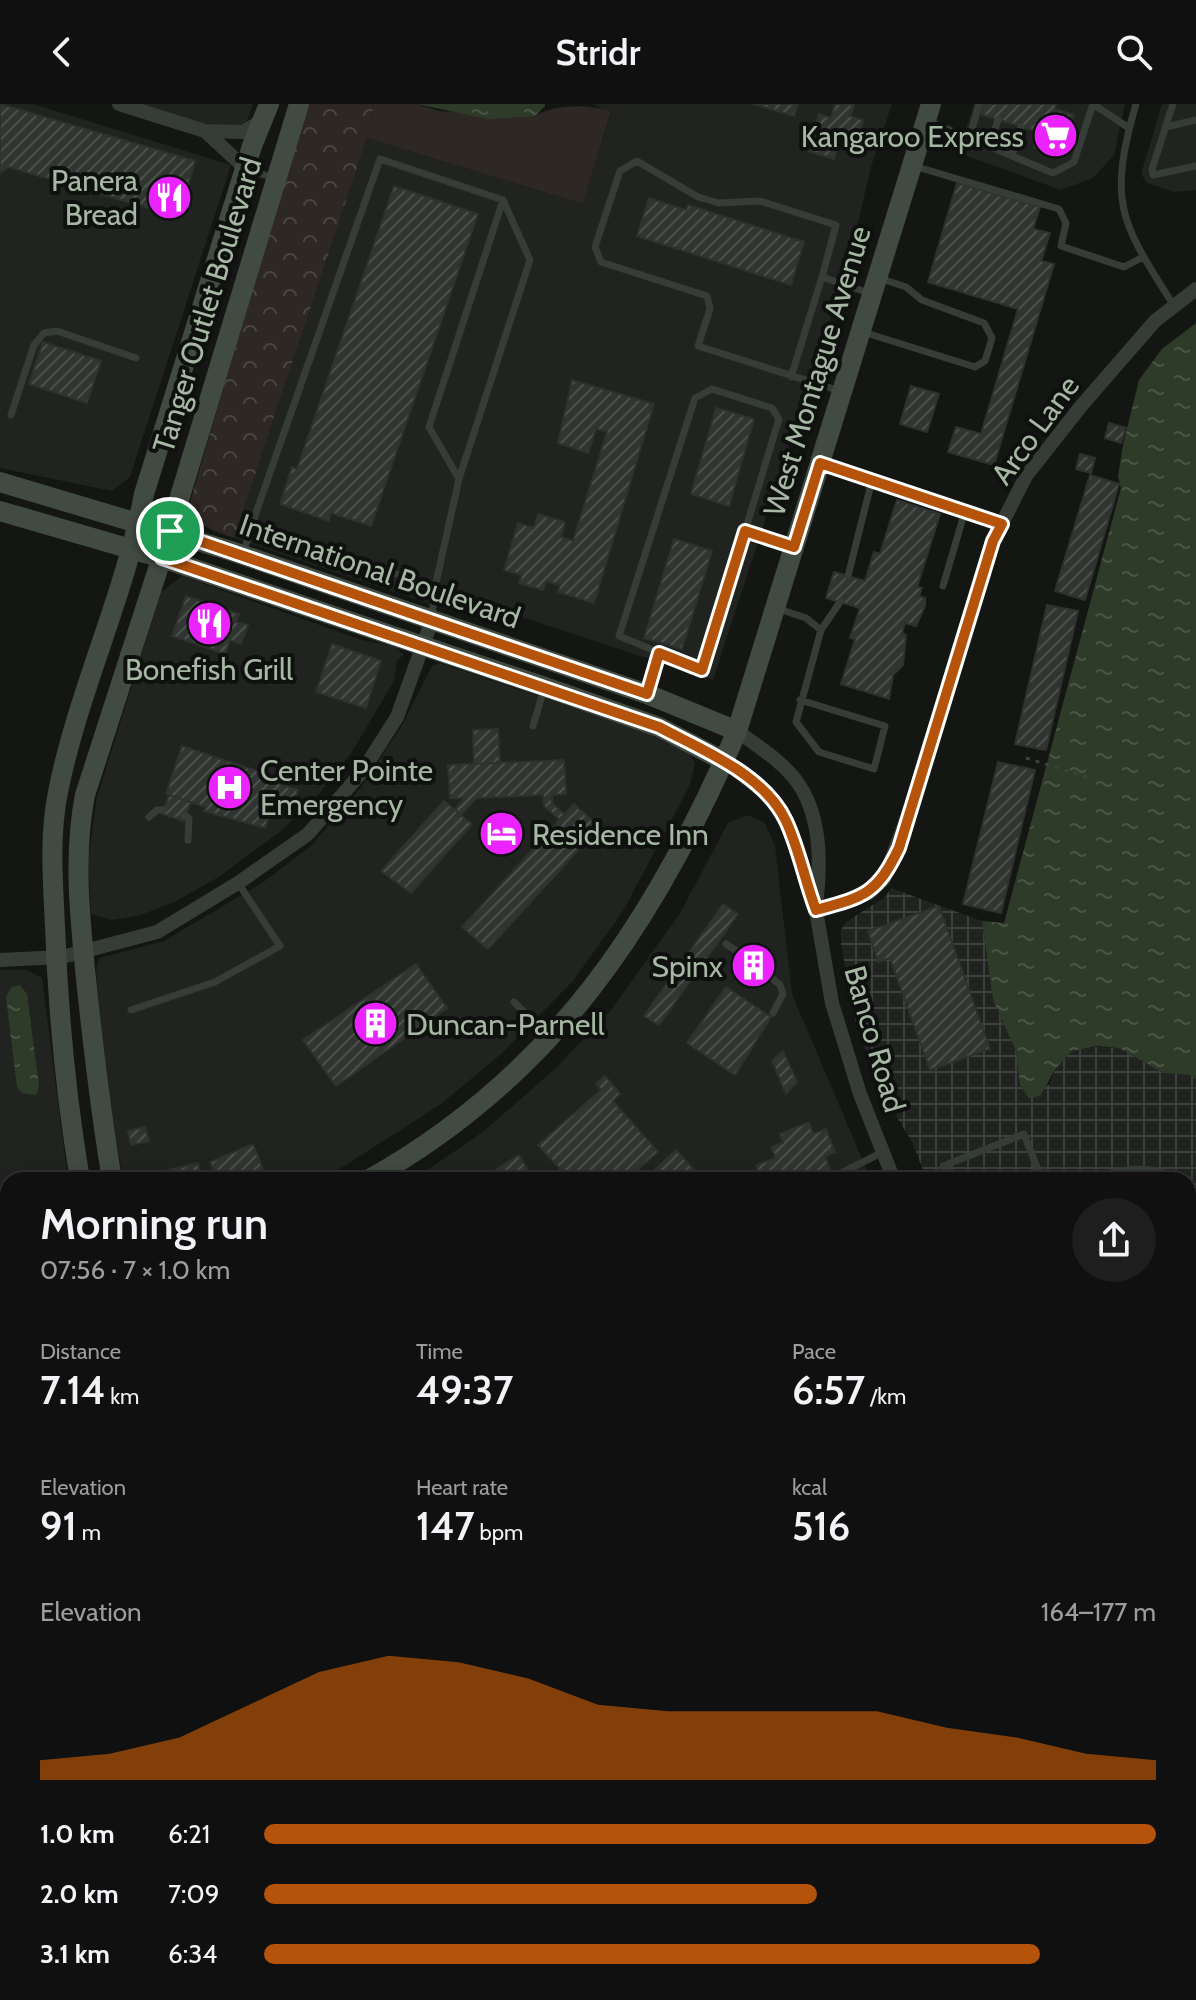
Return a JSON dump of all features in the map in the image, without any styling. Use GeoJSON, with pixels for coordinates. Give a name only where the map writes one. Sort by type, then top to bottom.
{"type":"FeatureCollection","features":[{"type":"Feature","properties":{"kind":"main road","name":"Tanger Outlet Boulevard"},"geometry":{"type":"LineString","coordinates":[[111,1172],[97,1089],[76,861],[85,795],[162,558],[299,104]]}},
{"type":"Feature","properties":{"kind":"main road","name":"Tanger Outlet Boulevard"},"geometry":{"type":"LineString","coordinates":[[79,1172],[63,1054],[56,957],[51,852],[58,790],[132,551],[149,479],[245,168],[266,112]]}},
{"type":"Feature","properties":{"kind":"main road","name":"West Montague Avenue"},"geometry":{"type":"LineString","coordinates":[[382,1172],[407,1158],[493,1093],[550,1037],[607,971],[649,909],[694,829],[737,731],[929,112]]}},
{"type":"Feature","properties":{"kind":"main road","name":"International Boulevard"},"geometry":{"type":"LineString","coordinates":[[0,482],[139,521],[242,555],[647,694],[737,731]]}},
{"type":"Feature","properties":{"kind":"main road","name":"International Boulevard"},"geometry":{"type":"LineString","coordinates":[[0,511],[162,558],[545,687],[659,727],[724,761]]}},
{"type":"Feature","properties":{"kind":"street"},"geometry":{"type":"LineString","coordinates":[[119,104],[205,131],[243,132],[266,112]]}},
{"type":"Feature","properties":{"kind":"street"},"geometry":{"type":"LineString","coordinates":[[205,131],[245,168]]}},
{"type":"Feature","properties":{"kind":"street","name":"Arco Lane"},"geometry":{"type":"LineString","coordinates":[[816,910],[869,893],[884,879],[899,848],[993,541],[1026,476],[1155,321],[1196,289]]}},
{"type":"Feature","properties":{"kind":"street"},"geometry":{"type":"LineString","coordinates":[[0,960],[56,957],[157,932],[238,883],[308,834],[362,772],[397,717],[432,620]]}},
{"type":"Feature","properties":{"kind":"street","name":"Banco Road"},"geometry":{"type":"LineString","coordinates":[[737,731],[774,758],[796,780],[812,817],[821,864],[816,910]]}},
{"type":"Feature","properties":{"kind":"street","name":"Banco Road"},"geometry":{"type":"LineString","coordinates":[[724,761],[772,798],[787,822],[816,910],[832,1003],[860,1094],[891,1172]]}},
{"type":"Feature","properties":{"kind":"lane"},"geometry":{"type":"LineString","coordinates":[[970,136],[979,104]]}},
{"type":"Feature","properties":{"kind":"lane"},"geometry":{"type":"LineString","coordinates":[[929,112],[1026,164],[1053,173],[1064,170],[1074,162],[1092,104],[1129,128]]}},
{"type":"Feature","properties":{"kind":"lane"},"geometry":{"type":"LineString","coordinates":[[1136,104],[1121,174],[1121,206],[1130,236],[1174,306]]}},
{"type":"Feature","properties":{"kind":"lane"},"geometry":{"type":"LineString","coordinates":[[1173,104],[1152,169],[1153,175],[1196,166]]}},
{"type":"Feature","properties":{"kind":"lane"},"geometry":{"type":"LineString","coordinates":[[990,144],[998,120]]}},
{"type":"Feature","properties":{"kind":"lane"},"geometry":{"type":"LineString","coordinates":[[1166,127],[1196,120]]}},
{"type":"Feature","properties":{"kind":"lane"},"geometry":{"type":"LineString","coordinates":[[1012,155],[1021,127]]}},
{"type":"Feature","properties":{"kind":"lane"},"geometry":{"type":"LineString","coordinates":[[242,555],[380,159],[503,200],[530,260],[459,479],[435,587],[432,620]]}},
{"type":"Feature","properties":{"kind":"lane"},"geometry":{"type":"LineString","coordinates":[[791,377],[836,225],[760,201],[719,203],[698,197],[637,161],[620,171],[595,247],[601,262],[707,296],[710,309],[698,346],[791,377],[842,392]]}},
{"type":"Feature","properties":{"kind":"lane"},"geometry":{"type":"LineString","coordinates":[[912,165],[1059,209],[1066,223],[1061,246],[1124,267],[1143,257]]}},
{"type":"Feature","properties":{"kind":"lane"},"geometry":{"type":"LineString","coordinates":[[245,168],[277,180]]}},
{"type":"Feature","properties":{"kind":"lane"},"geometry":{"type":"LineString","coordinates":[[459,479],[429,427],[503,200]]}},
{"type":"Feature","properties":{"kind":"lane"},"geometry":{"type":"LineString","coordinates":[[822,277],[906,287],[922,300],[984,323],[991,329],[992,338],[985,361],[975,367],[860,331]]}},
{"type":"Feature","properties":{"kind":"lane"},"geometry":{"type":"LineString","coordinates":[[11,415],[34,345],[44,333],[57,331],[136,358]]}},
{"type":"Feature","properties":{"kind":"lane"},"geometry":{"type":"LineString","coordinates":[[712,389],[772,408],[779,419],[745,531],[702,670],[619,636],[695,398],[701,392],[712,389]]}},
{"type":"Feature","properties":{"kind":"lane"},"geometry":{"type":"LineString","coordinates":[[820,463],[1002,524]]}},
{"type":"Feature","properties":{"kind":"lane"},"geometry":{"type":"LineString","coordinates":[[848,576],[872,480]]}},
{"type":"Feature","properties":{"kind":"lane"},"geometry":{"type":"LineString","coordinates":[[943,586],[965,511]]}},
{"type":"Feature","properties":{"kind":"lane"},"geometry":{"type":"LineString","coordinates":[[252,524],[435,587]]}},
{"type":"Feature","properties":{"kind":"lane"},"geometry":{"type":"LineString","coordinates":[[745,531],[794,547]]}},
{"type":"Feature","properties":{"kind":"lane"},"geometry":{"type":"LineString","coordinates":[[800,700],[885,726],[874,769],[815,749],[796,722],[800,700],[821,630],[840,602]]}},
{"type":"Feature","properties":{"kind":"lane"},"geometry":{"type":"LineString","coordinates":[[774,607],[806,618],[821,630]]}},
{"type":"Feature","properties":{"kind":"lane"},"geometry":{"type":"LineString","coordinates":[[647,694],[659,653]]}},
{"type":"Feature","properties":{"kind":"lane"},"geometry":{"type":"LineString","coordinates":[[533,726],[545,687]]}},
{"type":"Feature","properties":{"kind":"lane"},"geometry":{"type":"LineString","coordinates":[[149,817],[157,810],[163,810]]}},
{"type":"Feature","properties":{"kind":"lane"},"geometry":{"type":"LineString","coordinates":[[185,816],[189,818],[188,840]]}},
{"type":"Feature","properties":{"kind":"lane"},"geometry":{"type":"LineString","coordinates":[[131,1010],[215,982],[280,946],[238,883]]}},
{"type":"Feature","properties":{"kind":"lane"},"geometry":{"type":"LineString","coordinates":[[726,944],[743,955]]}},
{"type":"Feature","properties":{"kind":"lane"},"geometry":{"type":"LineString","coordinates":[[767,974],[780,985],[783,994],[773,1013]]}},
{"type":"Feature","properties":{"kind":"lane"},"geometry":{"type":"LineString","coordinates":[[514,1002],[550,1037]]}},
{"type":"Feature","properties":{"kind":"lane"},"geometry":{"type":"LineString","coordinates":[[946,1172],[943,1166],[1024,1134],[1039,1172]]}},
{"type":"Feature","properties":{"kind":"lane"},"geometry":{"type":"LineString","coordinates":[[843,1172],[883,1152]]}},
{"type":"Feature","properties":{"kind":"lane"},"geometry":{"type":"LineString","coordinates":[[1110,1172],[1120,1168],[1158,1172]]}},
{"type":"Feature","properties":{"kind":"path"},"geometry":{"type":"LineString","coordinates":[[1026,758],[1090,778]]}},
{"type":"Feature","properties":{"kind":"shaded area"},"geometry":{"type":"Polygon","coordinates":[[[0,104],[33,104],[231,165],[130,477],[112,491],[0,468],[0,104]]]}},
{"type":"Feature","properties":{"kind":"shaded area"},"geometry":{"type":"Polygon","coordinates":[[[119,104],[253,104],[243,132],[119,104]]]}},
{"type":"Feature","properties":{"kind":"shaded area"},"geometry":{"type":"Polygon","coordinates":[[[592,104],[892,104],[871,167],[848,266],[713,680],[464,598],[451,611],[234,538],[367,138],[583,204],[611,112],[592,104]]]}},
{"type":"Feature","properties":{"kind":"shaded area"},"geometry":{"type":"Polygon","coordinates":[[[974,104],[1125,104],[1114,155],[1093,178],[1061,190],[967,156],[961,144],[974,104]]]}},
{"type":"Feature","properties":{"kind":"shaded area"},"geometry":{"type":"Polygon","coordinates":[[[1162,104],[1196,104],[1196,190],[1174,192],[1147,183],[1141,174],[1162,104]]]}},
{"type":"Feature","properties":{"kind":"shaded area"},"geometry":{"type":"Polygon","coordinates":[[[182,576],[362,640],[394,646],[404,655],[397,660],[394,681],[352,752],[319,794],[281,831],[217,878],[176,901],[141,915],[112,920],[91,914],[88,861],[97,797],[161,592],[182,576]]]}},
{"type":"Feature","properties":{"kind":"shaded area"},"geometry":{"type":"Polygon","coordinates":[[[439,663],[661,737],[690,754],[695,763],[690,785],[623,911],[573,981],[501,1054],[441,1104],[346,1165],[332,1172],[122,1172],[107,1086],[98,1000],[96,969],[100,958],[164,941],[262,883],[311,846],[362,786],[401,727],[432,666],[439,663]]]}},
{"type":"Feature","properties":{"kind":"shaded area"},"geometry":{"type":"Polygon","coordinates":[[[747,815],[765,823],[775,846],[792,994],[868,1172],[425,1172],[484,1131],[555,1069],[611,1010],[680,913],[728,823],[747,815]]]}},
{"type":"Feature","properties":{"kind":"shaded area"},"geometry":{"type":"Polygon","coordinates":[[[891,888],[982,921],[993,1000],[1016,1051],[1020,1085],[1049,1085],[1056,1068],[1072,1051],[1094,1047],[1119,1048],[1163,1073],[1191,1075],[1196,1080],[1196,1172],[924,1172],[912,1142],[880,1089],[856,1024],[841,944],[841,930],[846,922],[885,897],[891,888]]]}},
{"type":"Feature","properties":{"kind":"shaded area"},"geometry":{"type":"Polygon","coordinates":[[[0,970],[27,970],[42,978],[67,1172],[0,1172],[0,970]]]}},
{"type":"Feature","properties":{"kind":"green space"},"geometry":{"type":"Polygon","coordinates":[[[307,104],[374,104],[367,138],[234,538],[200,522],[190,502],[307,104]]]}},
{"type":"Feature","properties":{"kind":"green space"},"geometry":{"type":"Polygon","coordinates":[[[374,104],[416,104],[439,111],[535,116],[572,106],[611,111],[583,204],[367,138],[374,104]]]}},
{"type":"Feature","properties":{"kind":"water"},"geometry":{"type":"Polygon","coordinates":[[[416,104],[545,106],[535,116],[489,119],[416,104]]]}},
{"type":"Feature","properties":{"kind":"water"},"geometry":{"type":"Polygon","coordinates":[[[1196,323],[1196,1080],[1190,1075],[1163,1073],[1119,1048],[1097,1046],[1072,1051],[1056,1068],[1040,1096],[1029,1098],[1020,1085],[1016,1051],[993,1000],[982,921],[1004,923],[1121,488],[1118,476],[1123,445],[1139,380],[1162,349],[1196,323]]]}},
{"type":"Feature","properties":{"kind":"water"},"geometry":{"type":"Polygon","coordinates":[[[20,985],[27,994],[39,1086],[36,1095],[22,1093],[17,1087],[6,997],[12,987],[20,985]]]}},
{"type":"Feature","properties":{"kind":"building"},"geometry":{"type":"Polygon","coordinates":[[[0,104],[195,161],[179,217],[9,167],[0,173],[0,104]]]}},
{"type":"Feature","properties":{"kind":"building"},"geometry":{"type":"Polygon","coordinates":[[[753,104],[798,104],[794,116],[753,104]]]}},
{"type":"Feature","properties":{"kind":"building"},"geometry":{"type":"Polygon","coordinates":[[[835,104],[854,105],[850,116],[863,120],[859,137],[842,132],[834,159],[808,151],[819,114],[831,118],[835,104]]]}},
{"type":"Feature","properties":{"kind":"building"},"geometry":{"type":"Polygon","coordinates":[[[983,104],[1056,104],[1055,109],[1074,115],[1062,156],[1034,147],[1039,132],[980,114],[983,104]]]}},
{"type":"Feature","properties":{"kind":"building"},"geometry":{"type":"Polygon","coordinates":[[[957,183],[1040,207],[1033,229],[1050,233],[1041,261],[1054,264],[994,465],[948,452],[956,427],[981,434],[1018,309],[928,282],[957,183]]]}},
{"type":"Feature","properties":{"kind":"building"},"geometry":{"type":"Polygon","coordinates":[[[394,186],[478,214],[371,526],[331,513],[329,521],[280,504],[292,467],[297,469],[394,186]]]}},
{"type":"Feature","properties":{"kind":"building"},"geometry":{"type":"Polygon","coordinates":[[[649,198],[686,210],[688,205],[804,242],[791,285],[637,236],[649,198]]]}},
{"type":"Feature","properties":{"kind":"building"},"geometry":{"type":"Polygon","coordinates":[[[43,342],[101,361],[87,403],[29,384],[43,342]]]}},
{"type":"Feature","properties":{"kind":"building"},"geometry":{"type":"Polygon","coordinates":[[[572,380],[654,404],[594,603],[558,592],[560,585],[546,581],[543,590],[519,583],[522,575],[504,570],[518,523],[534,528],[538,514],[565,522],[561,537],[573,541],[607,432],[596,429],[588,453],[558,443],[572,380]]]}},
{"type":"Feature","properties":{"kind":"building"},"geometry":{"type":"Polygon","coordinates":[[[911,386],[939,394],[927,432],[900,424],[911,386]]]}},
{"type":"Feature","properties":{"kind":"building"},"geometry":{"type":"Polygon","coordinates":[[[716,408],[754,419],[729,506],[691,494],[716,408]]]}},
{"type":"Feature","properties":{"kind":"building"},"geometry":{"type":"Polygon","coordinates":[[[1109,423],[1126,428],[1121,443],[1105,438],[1109,423]]]}},
{"type":"Feature","properties":{"kind":"building"},"geometry":{"type":"Polygon","coordinates":[[[1080,454],[1095,458],[1091,473],[1076,469],[1080,454]]]}},
{"type":"Feature","properties":{"kind":"building"},"geometry":{"type":"Polygon","coordinates":[[[1090,475],[1119,484],[1085,600],[1055,591],[1090,475]]]}},
{"type":"Feature","properties":{"kind":"building"},"geometry":{"type":"Polygon","coordinates":[[[897,500],[940,514],[917,587],[922,588],[919,596],[925,598],[925,606],[916,626],[905,623],[902,633],[906,635],[903,665],[893,675],[889,699],[841,684],[855,639],[850,638],[860,608],[826,598],[834,572],[865,581],[874,552],[880,554],[897,500]]]}},
{"type":"Feature","properties":{"kind":"building"},"geometry":{"type":"Polygon","coordinates":[[[674,539],[712,551],[682,649],[644,638],[674,539]]]}},
{"type":"Feature","properties":{"kind":"building","name":"Bonefish Grill"},"geometry":{"type":"Polygon","coordinates":[[[186,596],[239,614],[236,622],[248,625],[241,644],[230,640],[225,654],[172,636],[186,596]]]}},
{"type":"Feature","properties":{"kind":"building"},"geometry":{"type":"Polygon","coordinates":[[[1047,605],[1078,611],[1046,750],[1015,744],[1047,605]]]}},
{"type":"Feature","properties":{"kind":"building"},"geometry":{"type":"Polygon","coordinates":[[[332,644],[381,661],[366,708],[316,692],[332,644]]]}},
{"type":"Feature","properties":{"kind":"building"},"geometry":{"type":"Polygon","coordinates":[[[498,729],[500,763],[474,764],[473,730],[498,729]]]}},
{"type":"Feature","properties":{"kind":"building","name":"Center Pointe Emergency"},"geometry":{"type":"Polygon","coordinates":[[[182,746],[281,779],[280,784],[298,790],[290,811],[273,806],[265,828],[204,811],[206,807],[166,794],[182,746]]]}},
{"type":"Feature","properties":{"kind":"building"},"geometry":{"type":"Polygon","coordinates":[[[564,760],[566,794],[552,795],[552,803],[565,815],[560,820],[544,806],[543,795],[476,798],[461,815],[455,809],[465,798],[450,798],[448,765],[564,760]]]}},
{"type":"Feature","properties":{"kind":"building"},"geometry":{"type":"Polygon","coordinates":[[[998,762],[1035,770],[1001,913],[963,904],[998,762]]]}},
{"type":"Feature","properties":{"kind":"building"},"geometry":{"type":"Polygon","coordinates":[[[169,795],[191,802],[183,821],[162,814],[169,795]]]}},
{"type":"Feature","properties":{"kind":"building"},"geometry":{"type":"Polygon","coordinates":[[[444,801],[472,824],[411,893],[381,871],[444,801]]]}},
{"type":"Feature","properties":{"kind":"building"},"geometry":{"type":"Polygon","coordinates":[[[574,804],[599,827],[488,949],[462,927],[574,804]]]}},
{"type":"Feature","properties":{"kind":"building","name":"Spinx"},"geometry":{"type":"Polygon","coordinates":[[[723,904],[738,914],[659,1025],[644,1016],[723,904]]]}},
{"type":"Feature","properties":{"kind":"building"},"geometry":{"type":"Polygon","coordinates":[[[939,906],[990,1049],[930,1070],[890,958],[878,962],[868,931],[939,906]]]}},
{"type":"Feature","properties":{"kind":"building","name":"Spinx"},"geometry":{"type":"Polygon","coordinates":[[[747,950],[772,968],[760,982],[736,965],[747,950]]]}},
{"type":"Feature","properties":{"kind":"building","name":"Duncan-Parnell"},"geometry":{"type":"Polygon","coordinates":[[[416,964],[447,1008],[336,1086],[303,1040],[416,964]]]}},
{"type":"Feature","properties":{"kind":"building","name":"Spinx"},"geometry":{"type":"Polygon","coordinates":[[[726,987],[771,1017],[735,1075],[687,1043],[726,987]]]}},
{"type":"Feature","properties":{"kind":"building"},"geometry":{"type":"Polygon","coordinates":[[[783,1051],[797,1082],[786,1094],[772,1061],[783,1051]]]}},
{"type":"Feature","properties":{"kind":"building"},"geometry":{"type":"Polygon","coordinates":[[[605,1076],[620,1094],[613,1101],[658,1152],[635,1172],[563,1172],[538,1145],[601,1090],[596,1084],[605,1076]]]}},
{"type":"Feature","properties":{"kind":"building"},"geometry":{"type":"Polygon","coordinates":[[[809,1122],[813,1134],[826,1129],[835,1152],[825,1156],[831,1172],[759,1172],[756,1165],[776,1158],[771,1147],[783,1143],[780,1134],[809,1122]]]}},
{"type":"Feature","properties":{"kind":"building"},"geometry":{"type":"Polygon","coordinates":[[[145,1127],[149,1141],[131,1145],[128,1131],[145,1127]]]}},
{"type":"Feature","properties":{"kind":"building"},"geometry":{"type":"Polygon","coordinates":[[[253,1144],[263,1169],[256,1172],[214,1172],[210,1162],[253,1144]]]}},
{"type":"Feature","properties":{"kind":"building"},"geometry":{"type":"Polygon","coordinates":[[[676,1150],[697,1172],[653,1172],[676,1150]]]}},
{"type":"Feature","properties":{"kind":"building"},"geometry":{"type":"Polygon","coordinates":[[[519,1155],[529,1172],[492,1172],[519,1155]]]}},
{"type":"Feature","properties":{"kind":"building"},"geometry":{"type":"Polygon","coordinates":[[[198,1163],[200,1172],[160,1172],[198,1163]]]}},
{"type":"Feature","properties":{"kind":"place","name":"Kangaroo Express"},"geometry":{"type":"Point","coordinates":[1055,136]}},
{"type":"Feature","properties":{"kind":"place","name":"Panera Bread"},"geometry":{"type":"Point","coordinates":[169,197]}},
{"type":"Feature","properties":{"kind":"place","name":"Bonefish Grill"},"geometry":{"type":"Point","coordinates":[209,623]}},
{"type":"Feature","properties":{"kind":"place","name":"Center Pointe Emergency"},"geometry":{"type":"Point","coordinates":[229,787]}},
{"type":"Feature","properties":{"kind":"place","name":"Residence Inn"},"geometry":{"type":"Point","coordinates":[501,834]}},
{"type":"Feature","properties":{"kind":"place","name":"Spinx"},"geometry":{"type":"Point","coordinates":[754,966]}},
{"type":"Feature","properties":{"kind":"place","name":"Duncan-Parnell"},"geometry":{"type":"Point","coordinates":[375,1024]}},
{"type":"Feature","properties":{"kind":"route"},"geometry":{"type":"LineString","coordinates":[[820,463],[1002,524],[993,541],[899,848],[884,879],[869,893],[816,910],[787,822],[772,798],[724,761],[659,727],[162,558],[170,531],[647,694],[659,653],[702,670],[745,531],[794,547],[820,463]]}}]}
